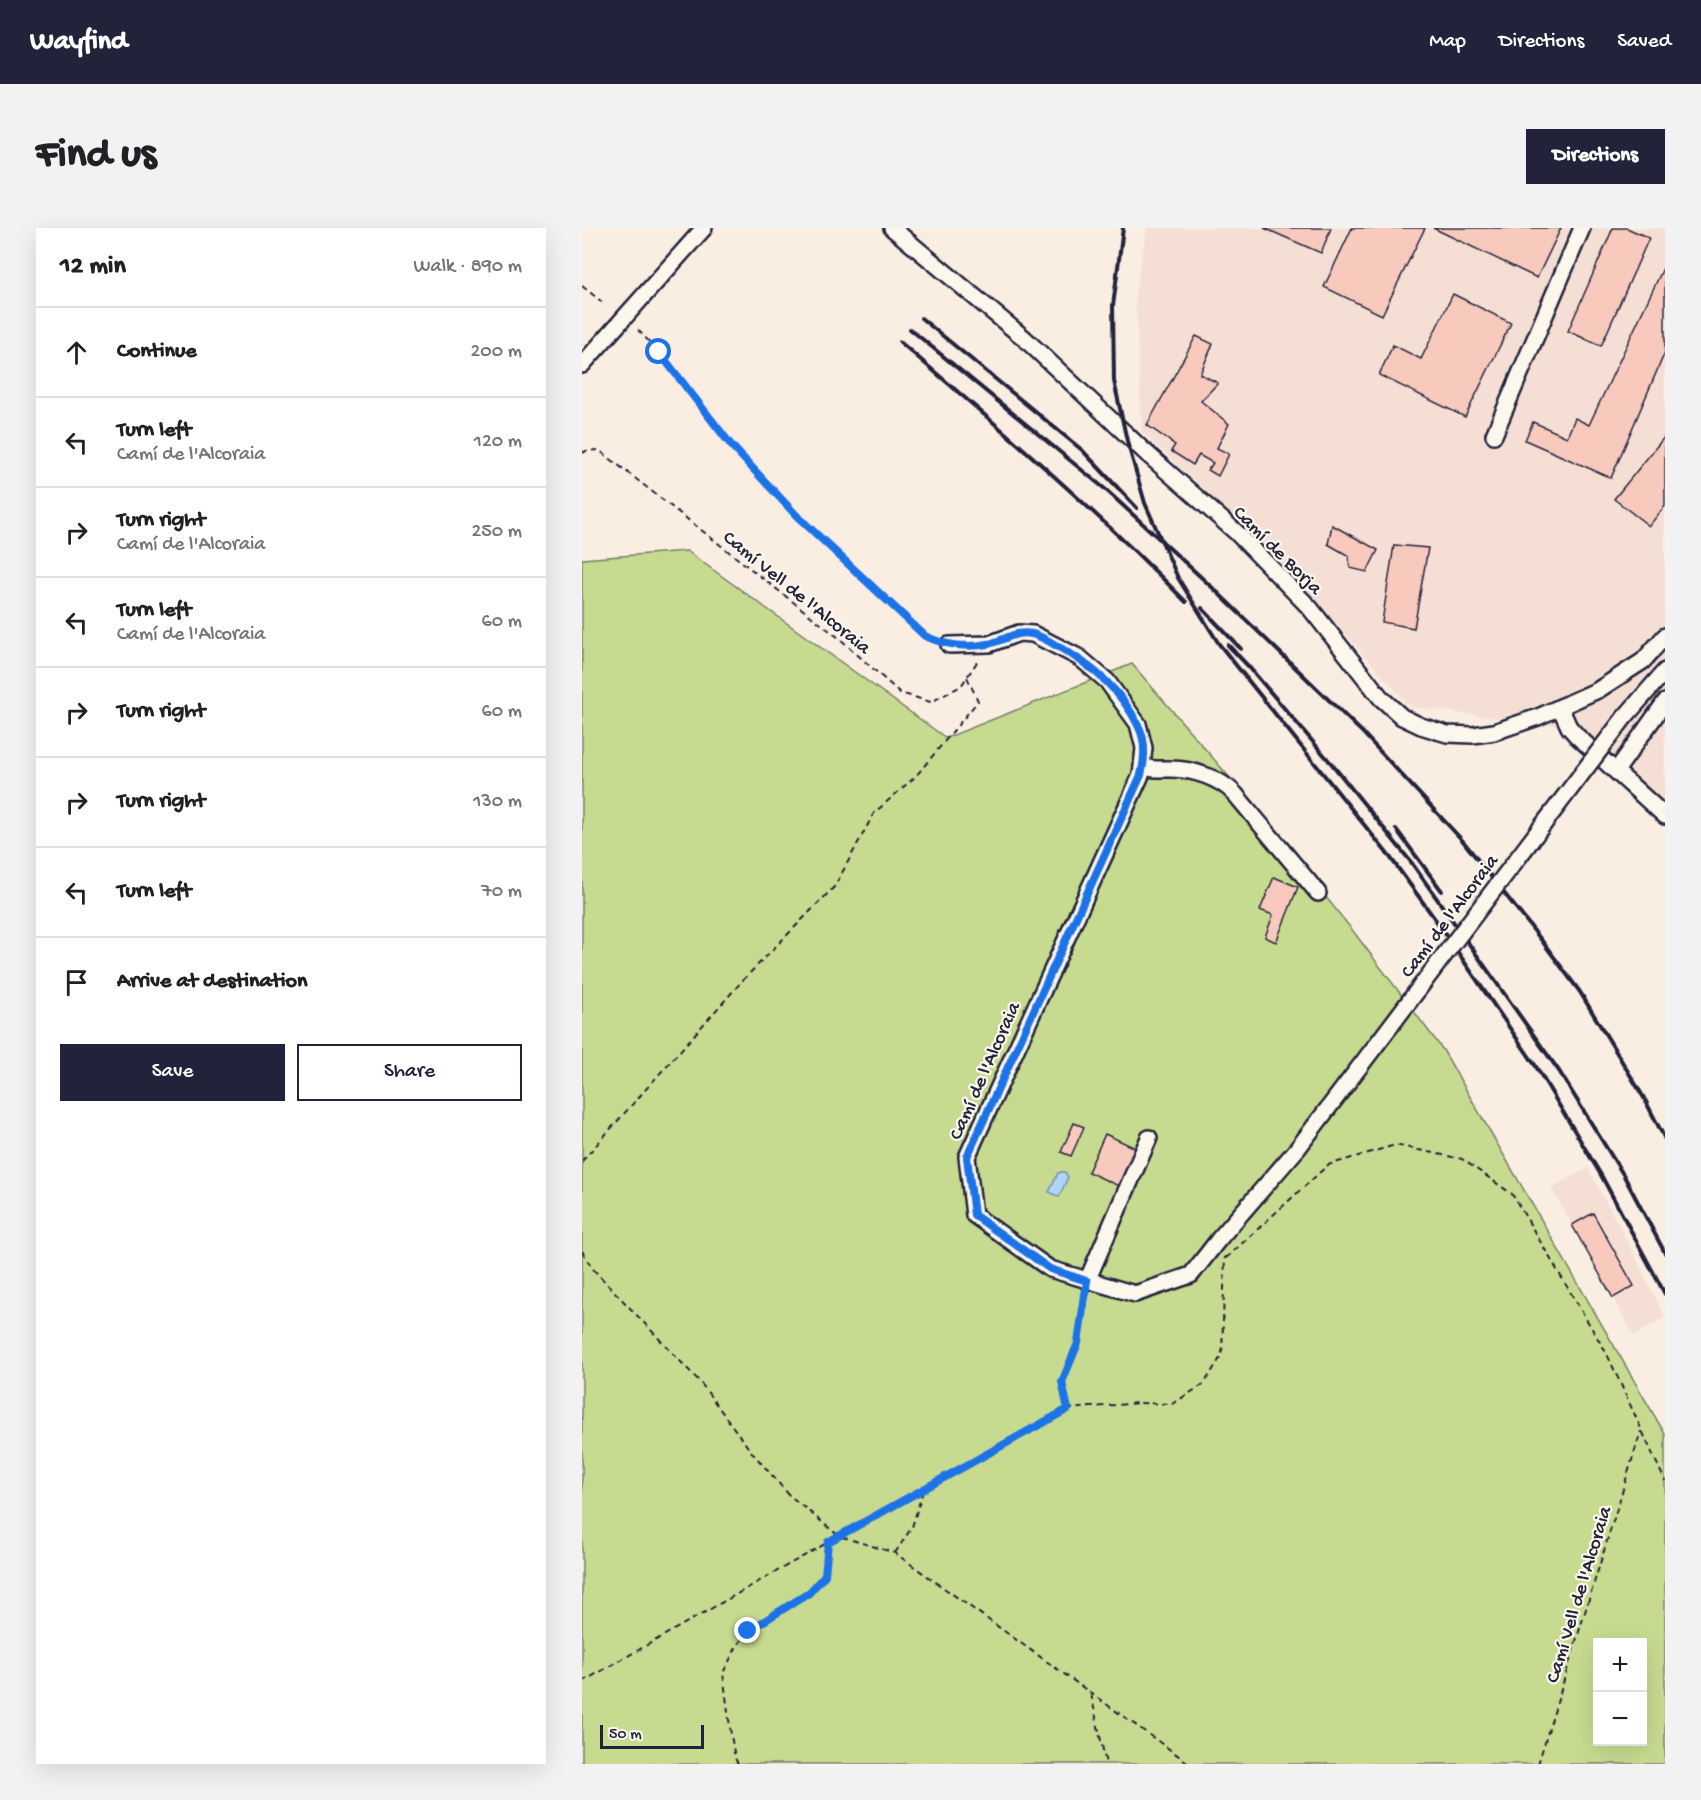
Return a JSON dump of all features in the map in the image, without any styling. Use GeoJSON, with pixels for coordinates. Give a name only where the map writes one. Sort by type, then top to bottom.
{"type":"FeatureCollection","features":[{"type":"Feature","properties":{"kind":"street"},"geometry":{"type":"LineString","coordinates":[[582,365],[704,228]]}},
{"type":"Feature","properties":{"kind":"street","name":"Camí de Borja"},"geometry":{"type":"LineString","coordinates":[[892,228],[1024,338],[1144,452],[1236,532],[1310,608],[1381,698],[1402,717],[1447,734],[1473,735],[1494,732],[1598,690],[1643,661],[1665,636]]}},
{"type":"Feature","properties":{"kind":"street"},"geometry":{"type":"LineString","coordinates":[[1494,435],[1582,228]]}},
{"type":"Feature","properties":{"kind":"street","name":"Camí de l'Alcoraia"},"geometry":{"type":"LineString","coordinates":[[949,645],[989,644],[1019,633],[1033,634],[1080,658],[1107,681],[1138,724],[1144,748],[1143,767],[967,1157],[974,1215],[1050,1269],[1135,1294],[1191,1275],[1298,1148],[1624,718],[1665,671]]}},
{"type":"Feature","properties":{"kind":"street"},"geometry":{"type":"LineString","coordinates":[[1616,771],[1665,702]]}},
{"type":"Feature","properties":{"kind":"street"},"geometry":{"type":"LineString","coordinates":[[1560,707],[1569,727],[1665,816]]}},
{"type":"Feature","properties":{"kind":"street"},"geometry":{"type":"LineString","coordinates":[[1143,767],[1153,770],[1177,769],[1224,783],[1318,893]]}},
{"type":"Feature","properties":{"kind":"street"},"geometry":{"type":"LineString","coordinates":[[1087,1281],[1149,1138]]}},
{"type":"Feature","properties":{"kind":"path"},"geometry":{"type":"LineString","coordinates":[[582,286],[602,302]]}},
{"type":"Feature","properties":{"kind":"path"},"geometry":{"type":"LineString","coordinates":[[638,330],[659,352],[731,445],[796,515],[925,636],[949,645]]}},
{"type":"Feature","properties":{"kind":"path","name":"Camí Vell de l'Alcoraia"},"geometry":{"type":"LineString","coordinates":[[582,453],[599,450],[839,638],[900,693],[931,702],[962,686],[989,644]]}},
{"type":"Feature","properties":{"kind":"path"},"geometry":{"type":"LineString","coordinates":[[582,1161],[743,980],[835,886],[874,813],[916,776],[978,701],[967,677]]}},
{"type":"Feature","properties":{"kind":"path"},"geometry":{"type":"LineString","coordinates":[[1226,1258],[1328,1165],[1395,1146],[1462,1159],[1512,1194],[1607,1354],[1665,1481]]}},
{"type":"Feature","properties":{"kind":"path"},"geometry":{"type":"LineString","coordinates":[[582,1682],[1068,1409],[1139,1403],[1172,1404],[1204,1384],[1222,1355],[1226,1258],[1219,1239]]}},
{"type":"Feature","properties":{"kind":"path"},"geometry":{"type":"LineString","coordinates":[[582,1251],[593,1269],[700,1382],[750,1450],[789,1495],[839,1536],[895,1553],[1190,1764]]}},
{"type":"Feature","properties":{"kind":"path"},"geometry":{"type":"LineString","coordinates":[[1068,1409],[1062,1382],[1078,1343],[1087,1281]]}},
{"type":"Feature","properties":{"kind":"path","name":"Camí Vell de l'Alcoraia"},"geometry":{"type":"LineString","coordinates":[[1538,1764],[1641,1431]]}},
{"type":"Feature","properties":{"kind":"path"},"geometry":{"type":"LineString","coordinates":[[895,1553],[912,1527],[923,1489]]}},
{"type":"Feature","properties":{"kind":"path"},"geometry":{"type":"LineString","coordinates":[[738,1764],[731,1735],[723,1673],[748,1631],[809,1593],[825,1575],[828,1542]]}},
{"type":"Feature","properties":{"kind":"path"},"geometry":{"type":"LineString","coordinates":[[1091,1694],[1106,1764]]}},
{"type":"Feature","properties":{"kind":"shaded area"},"geometry":{"type":"Polygon","coordinates":[[[1147,228],[1665,228],[1665,817],[1569,727],[1410,707],[1344,633],[1210,495],[1142,432],[1135,294],[1147,228]]]}},
{"type":"Feature","properties":{"kind":"shaded area"},"geometry":{"type":"Polygon","coordinates":[[[1588,1168],[1665,1317],[1634,1336],[1551,1188],[1588,1168]]]}},
{"type":"Feature","properties":{"kind":"green space"},"geometry":{"type":"Polygon","coordinates":[[[687,551],[946,738],[1132,664],[1243,793],[1353,931],[1443,1050],[1665,1434],[1665,1764],[582,1764],[582,559],[687,551]]]}},
{"type":"Feature","properties":{"kind":"water"},"geometry":{"type":"Polygon","coordinates":[[[1065,1172],[1068,1177],[1059,1197],[1049,1192],[1058,1173],[1065,1172]]]}},
{"type":"Feature","properties":{"kind":"building"},"geometry":{"type":"Polygon","coordinates":[[[1264,228],[1331,228],[1321,253],[1264,228]]]}},
{"type":"Feature","properties":{"kind":"building"},"geometry":{"type":"Polygon","coordinates":[[[1352,228],[1425,228],[1382,315],[1324,287],[1352,228]]]}},
{"type":"Feature","properties":{"kind":"building"},"geometry":{"type":"Polygon","coordinates":[[[1433,228],[1561,228],[1537,278],[1433,228]]]}},
{"type":"Feature","properties":{"kind":"building"},"geometry":{"type":"Polygon","coordinates":[[[1613,228],[1627,228],[1649,238],[1601,346],[1568,331],[1613,228]]]}},
{"type":"Feature","properties":{"kind":"building"},"geometry":{"type":"Polygon","coordinates":[[[1665,264],[1665,352],[1611,478],[1525,440],[1533,422],[1567,437],[1575,418],[1589,425],[1665,264]]]}},
{"type":"Feature","properties":{"kind":"building"},"geometry":{"type":"Polygon","coordinates":[[[1453,294],[1511,323],[1465,417],[1379,375],[1393,345],[1421,359],[1453,294]]]}},
{"type":"Feature","properties":{"kind":"building"},"geometry":{"type":"Polygon","coordinates":[[[1196,336],[1213,344],[1200,374],[1218,383],[1201,401],[1229,424],[1217,448],[1229,454],[1218,476],[1208,470],[1213,463],[1199,455],[1193,465],[1171,451],[1175,445],[1147,425],[1196,336]]]}},
{"type":"Feature","properties":{"kind":"building"},"geometry":{"type":"Polygon","coordinates":[[[1665,436],[1665,506],[1649,526],[1614,499],[1665,436]]]}},
{"type":"Feature","properties":{"kind":"building"},"geometry":{"type":"Polygon","coordinates":[[[1332,525],[1378,550],[1367,572],[1350,568],[1349,556],[1328,544],[1332,525]]]}},
{"type":"Feature","properties":{"kind":"building"},"geometry":{"type":"Polygon","coordinates":[[[1394,545],[1428,548],[1414,628],[1382,622],[1394,545]]]}},
{"type":"Feature","properties":{"kind":"building"},"geometry":{"type":"Polygon","coordinates":[[[1274,877],[1298,887],[1276,942],[1265,937],[1273,915],[1260,910],[1274,877]]]}},
{"type":"Feature","properties":{"kind":"building"},"geometry":{"type":"Polygon","coordinates":[[[1074,1123],[1084,1127],[1071,1156],[1061,1152],[1074,1123]]]}},
{"type":"Feature","properties":{"kind":"building"},"geometry":{"type":"Polygon","coordinates":[[[1105,1134],[1138,1149],[1121,1187],[1088,1172],[1105,1134]]]}},
{"type":"Feature","properties":{"kind":"building"},"geometry":{"type":"Polygon","coordinates":[[[1593,1213],[1634,1286],[1613,1298],[1572,1225],[1593,1213]]]}},
{"type":"Feature","properties":{"kind":"railway"},"geometry":{"type":"LineString","coordinates":[[1123,228],[1113,306],[1114,381],[1127,441],[1145,503],[1178,578],[1219,644],[1390,857],[1535,1065],[1601,1175],[1665,1294]]}},
{"type":"Feature","properties":{"kind":"railway"},"geometry":{"type":"LineString","coordinates":[[921,318],[1082,450],[1137,508]]}},
{"type":"Feature","properties":{"kind":"railway"},"geometry":{"type":"LineString","coordinates":[[910,329],[1105,489],[1215,590],[1362,732],[1463,841],[1580,992],[1644,1098],[1665,1139]]}},
{"type":"Feature","properties":{"kind":"railway"},"geometry":{"type":"LineString","coordinates":[[900,342],[1082,501],[1186,602]]}},
{"type":"Feature","properties":{"kind":"railway"},"geometry":{"type":"LineString","coordinates":[[1202,608],[1241,649]]}},
{"type":"Feature","properties":{"kind":"railway"},"geometry":{"type":"LineString","coordinates":[[1228,645],[1331,763],[1411,862],[1559,1071],[1624,1176],[1665,1253]]}},
{"type":"Feature","properties":{"kind":"railway"},"geometry":{"type":"LineString","coordinates":[[1396,829],[1442,891]]}},
{"type":"Feature","properties":{"kind":"route"},"geometry":{"type":"LineString","coordinates":[[659,352],[731,445],[796,515],[925,636],[949,645],[989,644],[1019,633],[1033,634],[1045,639],[1080,658],[1107,681],[1138,724],[1144,748],[1141,775],[967,1157],[974,1215],[1050,1269],[1087,1281],[1078,1343],[1062,1382],[1068,1409],[828,1542],[825,1575],[809,1593],[748,1631]]}}]}
